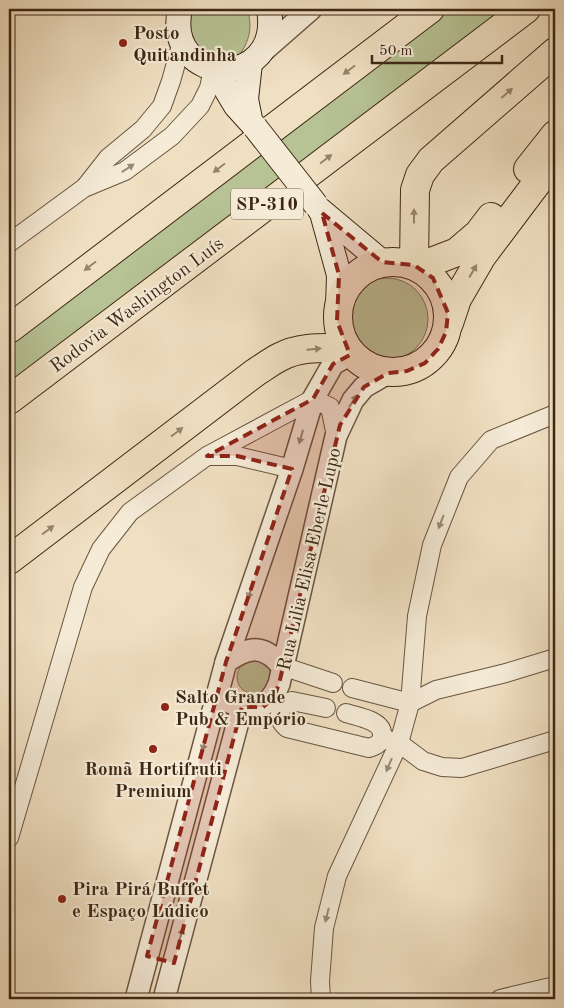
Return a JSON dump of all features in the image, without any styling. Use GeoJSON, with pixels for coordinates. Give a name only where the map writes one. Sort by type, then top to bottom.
{"type":"FeatureCollection","features":[{"type":"Feature","properties":{"kind":"highway","name":"SP-310"},"geometry":{"type":"LineString","coordinates":[[9,329],[430,9]]}},
{"type":"Feature","properties":{"kind":"highway","name":"Rodovia Washington Luís"},"geometry":{"type":"LineString","coordinates":[[9,400],[526,9]]}},
{"type":"Feature","properties":{"kind":"highway"},"geometry":{"type":"LineString","coordinates":[[416,266],[414,190],[420,175],[431,160],[555,52]]}},
{"type":"Feature","properties":{"kind":"highway"},"geometry":{"type":"LineString","coordinates":[[416,266],[451,254],[478,234],[555,135]]}},
{"type":"Feature","properties":{"kind":"highway"},"geometry":{"type":"LineString","coordinates":[[446,332],[448,312],[444,294],[433,278],[416,266],[398,261],[382,262],[369,266],[353,278],[342,294],[338,307],[337,321],[340,336],[349,351],[362,363],[374,370],[388,373],[407,371],[425,363],[438,349],[446,332],[457,299],[482,256],[555,159]]}},
{"type":"Feature","properties":{"kind":"highway"},"geometry":{"type":"LineString","coordinates":[[9,560],[248,378],[281,356],[298,350],[316,348],[349,351]]}},
{"type":"Feature","properties":{"kind":"main road"},"geometry":{"type":"LineString","coordinates":[[180,9],[178,26],[182,42],[189,54],[200,63],[216,69],[235,69],[256,57]]}},
{"type":"Feature","properties":{"kind":"main road"},"geometry":{"type":"LineString","coordinates":[[252,123],[246,99],[256,57],[270,37],[272,22],[270,9]]}},
{"type":"Feature","properties":{"kind":"main road"},"geometry":{"type":"LineString","coordinates":[[216,69],[236,106],[252,123],[319,209],[382,262]]}},
{"type":"Feature","properties":{"kind":"main road"},"geometry":{"type":"LineString","coordinates":[[319,209],[339,275],[338,307]]}},
{"type":"Feature","properties":{"kind":"street"},"geometry":{"type":"LineString","coordinates":[[256,57],[311,9]]}},
{"type":"Feature","properties":{"kind":"street"},"geometry":{"type":"LineString","coordinates":[[84,188],[108,158],[143,129],[162,106],[182,42]]}},
{"type":"Feature","properties":{"kind":"street"},"geometry":{"type":"LineString","coordinates":[[9,243],[84,188],[125,171],[172,136],[200,106],[216,69]]}},
{"type":"Feature","properties":{"kind":"street","name":"Rua Lilia Elisa Eberle Lupo"},"geometry":{"type":"LineString","coordinates":[[226,662],[292,468],[312,399],[333,364],[349,351]]}},
{"type":"Feature","properties":{"kind":"street","name":"Rua Lilia Elisa Eberle Lupo"},"geometry":{"type":"LineString","coordinates":[[164,999],[174,963],[262,709],[274,697],[279,684],[336,436],[352,400],[364,387],[388,373]]}},
{"type":"Feature","properties":{"kind":"street"},"geometry":{"type":"LineString","coordinates":[[9,838],[83,586],[102,549],[130,512],[207,456],[312,399],[330,407],[336,436]]}},
{"type":"Feature","properties":{"kind":"street"},"geometry":{"type":"LineString","coordinates":[[321,999],[320,980],[324,928],[337,876],[391,740],[410,703],[417,616],[432,544],[459,477],[491,440],[555,414]]}},
{"type":"Feature","properties":{"kind":"street"},"geometry":{"type":"LineString","coordinates":[[207,456],[237,456],[292,468]]}},
{"type":"Feature","properties":{"kind":"street"},"geometry":{"type":"LineString","coordinates":[[136,999],[226,662],[241,652],[253,649],[274,657],[282,666],[333,683]]}},
{"type":"Feature","properties":{"kind":"street"},"geometry":{"type":"LineString","coordinates":[[352,688],[410,703],[436,690],[506,673],[555,658]]}},
{"type":"Feature","properties":{"kind":"street"},"geometry":{"type":"LineString","coordinates":[[217,697],[262,709],[280,718],[282,724],[287,728],[369,748],[391,740]]}},
{"type":"Feature","properties":{"kind":"street"},"geometry":{"type":"LineString","coordinates":[[262,709],[292,701],[326,708]]}},
{"type":"Feature","properties":{"kind":"street"},"geometry":{"type":"LineString","coordinates":[[346,713],[378,724],[391,740],[422,761],[442,767],[462,768],[555,740]]}},
{"type":"Feature","properties":{"kind":"street"},"geometry":{"type":"LineString","coordinates":[[147,956],[174,963]]}},
{"type":"Feature","properties":{"kind":"street"},"geometry":{"type":"LineString","coordinates":[[500,999],[555,986]]}},
{"type":"Feature","properties":{"kind":"highlighted area"},"geometry":{"type":"Polygon","coordinates":[[[322,213],[382,262],[414,265],[433,278],[448,313],[446,332],[438,349],[425,363],[407,371],[388,373],[364,387],[340,425],[279,684],[274,697],[263,707],[242,707],[174,963],[147,956],[226,662],[292,469],[237,456],[207,456],[313,399],[333,364],[350,355],[337,321],[339,275],[322,213]]]}},
{"type":"Feature","properties":{"kind":"green space"},"geometry":{"type":"Polygon","coordinates":[[[185,9],[247,9],[250,30],[246,43],[235,61],[193,54],[185,9]]]}},
{"type":"Feature","properties":{"kind":"green space"},"geometry":{"type":"Polygon","coordinates":[[[447,9],[510,9],[9,388],[9,341],[447,9]]]}},
{"type":"Feature","properties":{"kind":"green space"},"geometry":{"type":"Polygon","coordinates":[[[379,278],[395,278],[410,285],[421,296],[428,311],[425,335],[416,348],[395,360],[379,360],[364,353],[353,342],[346,327],[346,311],[353,296],[364,285],[379,278]]]}},
{"type":"Feature","properties":{"kind":"green space"},"geometry":{"type":"Polygon","coordinates":[[[254,660],[266,665],[271,677],[266,689],[254,694],[242,689],[237,677],[242,665],[254,660]]]}},
{"type":"Feature","properties":{"kind":"place","name":"Posto Quitandinha"},"geometry":{"type":"Point","coordinates":[123,43]}},
{"type":"Feature","properties":{"kind":"place","name":"Salto Grande Pub & Empório"},"geometry":{"type":"Point","coordinates":[165,707]}},
{"type":"Feature","properties":{"kind":"place","name":"Romã Hortifruti Premium"},"geometry":{"type":"Point","coordinates":[153,749]}},
{"type":"Feature","properties":{"kind":"place","name":"Pira Pirá Buffet e Espaço Lúdico"},"geometry":{"type":"Point","coordinates":[62,899]}}]}
